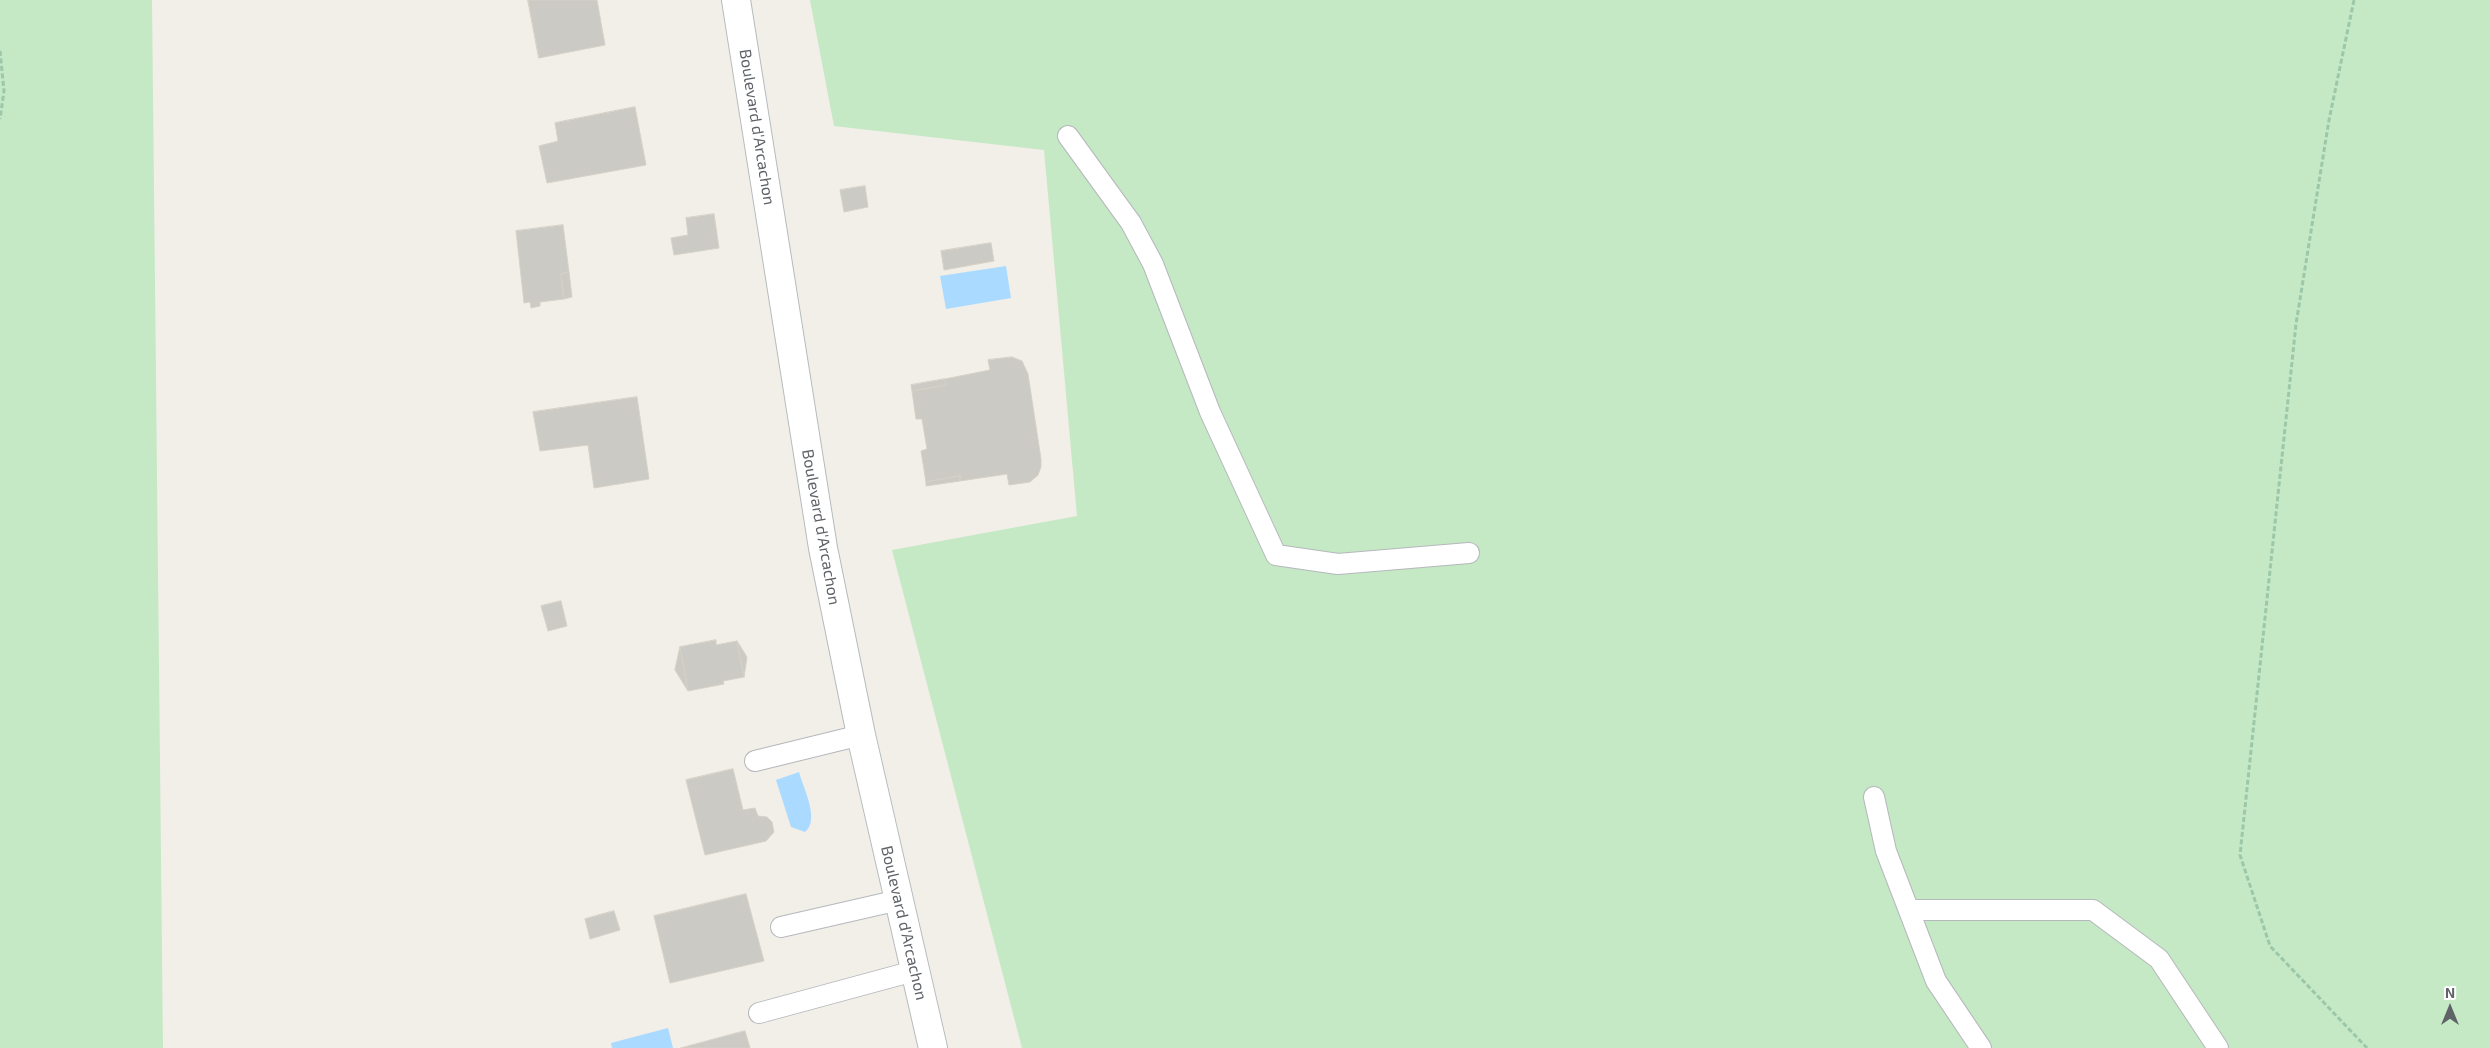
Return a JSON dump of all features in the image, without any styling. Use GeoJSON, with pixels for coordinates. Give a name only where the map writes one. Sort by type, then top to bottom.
{"type":"FeatureCollection","features":[{"type":"Feature","properties":{"kind":"main road","name":"Boulevard d'Arcachon"},"geometry":{"type":"LineString","coordinates":[[736,0],[823,548],[861,735],[933,1048]]}},
{"type":"Feature","properties":{"kind":"lane"},"geometry":{"type":"LineString","coordinates":[[1068,136],[1131,223],[1153,264],[1210,412],[1276,555],[1338,564],[1469,553]]}},
{"type":"Feature","properties":{"kind":"lane"},"geometry":{"type":"LineString","coordinates":[[755,761],[861,735]]}},
{"type":"Feature","properties":{"kind":"lane"},"geometry":{"type":"LineString","coordinates":[[1874,797],[1886,851],[1936,980],[1981,1048]]}},
{"type":"Feature","properties":{"kind":"lane"},"geometry":{"type":"LineString","coordinates":[[781,927],[899,900]]}},
{"type":"Feature","properties":{"kind":"lane"},"geometry":{"type":"LineString","coordinates":[[1909,910],[2093,910],[2159,959],[2218,1048]]}},
{"type":"Feature","properties":{"kind":"lane"},"geometry":{"type":"LineString","coordinates":[[759,1013],[914,971]]}},
{"type":"Feature","properties":{"kind":"path"},"geometry":{"type":"LineString","coordinates":[[2354,0],[2329,120],[2296,324],[2240,855],[2270,946],[2367,1048]]}},
{"type":"Feature","properties":{"kind":"path"},"geometry":{"type":"LineString","coordinates":[[0,51],[4,91],[0,119]]}},
{"type":"Feature","properties":{"kind":"green space"},"geometry":{"type":"Polygon","coordinates":[[[0,0],[152,0],[163,1048],[0,1048],[0,0]]]}},
{"type":"Feature","properties":{"kind":"green space"},"geometry":{"type":"Polygon","coordinates":[[[810,0],[2490,0],[2490,1048],[1022,1048],[892,550],[1077,516],[1044,150],[834,126],[810,0]]]}},
{"type":"Feature","properties":{"kind":"water"},"geometry":{"type":"Polygon","coordinates":[[[1006,266],[1011,298],[946,309],[940,276],[1006,266]]]}},
{"type":"Feature","properties":{"kind":"water"},"geometry":{"type":"Polygon","coordinates":[[[799,772],[811,812],[809,827],[805,832],[791,827],[776,780],[799,772]]]}},
{"type":"Feature","properties":{"kind":"water"},"geometry":{"type":"Polygon","coordinates":[[[668,1028],[673,1048],[612,1048],[611,1043],[668,1028]]]}},
{"type":"Feature","properties":{"kind":"building"},"geometry":{"type":"Polygon","coordinates":[[[528,0],[597,0],[605,45],[539,58],[528,0]]]}},
{"type":"Feature","properties":{"kind":"building"},"geometry":{"type":"Polygon","coordinates":[[[635,107],[646,165],[547,183],[539,146],[558,141],[555,123],[635,107]]]}},
{"type":"Feature","properties":{"kind":"building"},"geometry":{"type":"Polygon","coordinates":[[[865,186],[868,207],[844,212],[840,190],[865,186]]]}},
{"type":"Feature","properties":{"kind":"building"},"geometry":{"type":"Polygon","coordinates":[[[714,214],[719,248],[674,255],[671,238],[688,235],[686,218],[714,214]]]}},
{"type":"Feature","properties":{"kind":"building"},"geometry":{"type":"Polygon","coordinates":[[[563,225],[569,272],[561,274],[564,299],[540,302],[540,306],[531,308],[530,302],[524,303],[516,231],[563,225]]]}},
{"type":"Feature","properties":{"kind":"building"},"geometry":{"type":"Polygon","coordinates":[[[991,243],[994,261],[944,270],[941,251],[991,243]]]}},
{"type":"Feature","properties":{"kind":"building"},"geometry":{"type":"Polygon","coordinates":[[[569,272],[572,297],[564,299],[561,274],[569,272]]]}},
{"type":"Feature","properties":{"kind":"building"},"geometry":{"type":"Polygon","coordinates":[[[1012,357],[1022,361],[1028,374],[1041,459],[1038,475],[1030,482],[1009,485],[1007,474],[960,481],[960,476],[926,482],[921,451],[927,449],[922,419],[916,419],[912,391],[946,385],[945,379],[990,370],[988,360],[1012,357]]]}},
{"type":"Feature","properties":{"kind":"building"},"geometry":{"type":"Polygon","coordinates":[[[945,379],[946,385],[912,391],[911,385],[945,379]]]}},
{"type":"Feature","properties":{"kind":"building"},"geometry":{"type":"Polygon","coordinates":[[[637,397],[649,479],[594,488],[588,445],[540,451],[533,412],[637,397]]]}},
{"type":"Feature","properties":{"kind":"building"},"geometry":{"type":"Polygon","coordinates":[[[960,476],[960,481],[926,486],[926,482],[960,476]]]}},
{"type":"Feature","properties":{"kind":"building"},"geometry":{"type":"Polygon","coordinates":[[[561,601],[567,626],[548,631],[541,606],[561,601]]]}},
{"type":"Feature","properties":{"kind":"building"},"geometry":{"type":"Polygon","coordinates":[[[716,640],[716,645],[737,641],[744,677],[723,681],[724,684],[688,691],[680,647],[716,640]]]}},
{"type":"Feature","properties":{"kind":"building"},"geometry":{"type":"Polygon","coordinates":[[[737,641],[747,657],[744,677],[737,641]]]}},
{"type":"Feature","properties":{"kind":"building"},"geometry":{"type":"Polygon","coordinates":[[[680,647],[688,691],[675,670],[680,647]]]}},
{"type":"Feature","properties":{"kind":"building"},"geometry":{"type":"Polygon","coordinates":[[[733,769],[743,810],[755,808],[758,816],[767,817],[772,822],[774,832],[766,841],[705,855],[686,780],[733,769]]]}},
{"type":"Feature","properties":{"kind":"building"},"geometry":{"type":"Polygon","coordinates":[[[746,894],[764,961],[670,983],[654,916],[746,894]]]}},
{"type":"Feature","properties":{"kind":"building"},"geometry":{"type":"Polygon","coordinates":[[[614,911],[620,930],[590,939],[585,919],[614,911]]]}},
{"type":"Feature","properties":{"kind":"building"},"geometry":{"type":"Polygon","coordinates":[[[745,1031],[750,1048],[681,1048],[745,1031]]]}}]}
